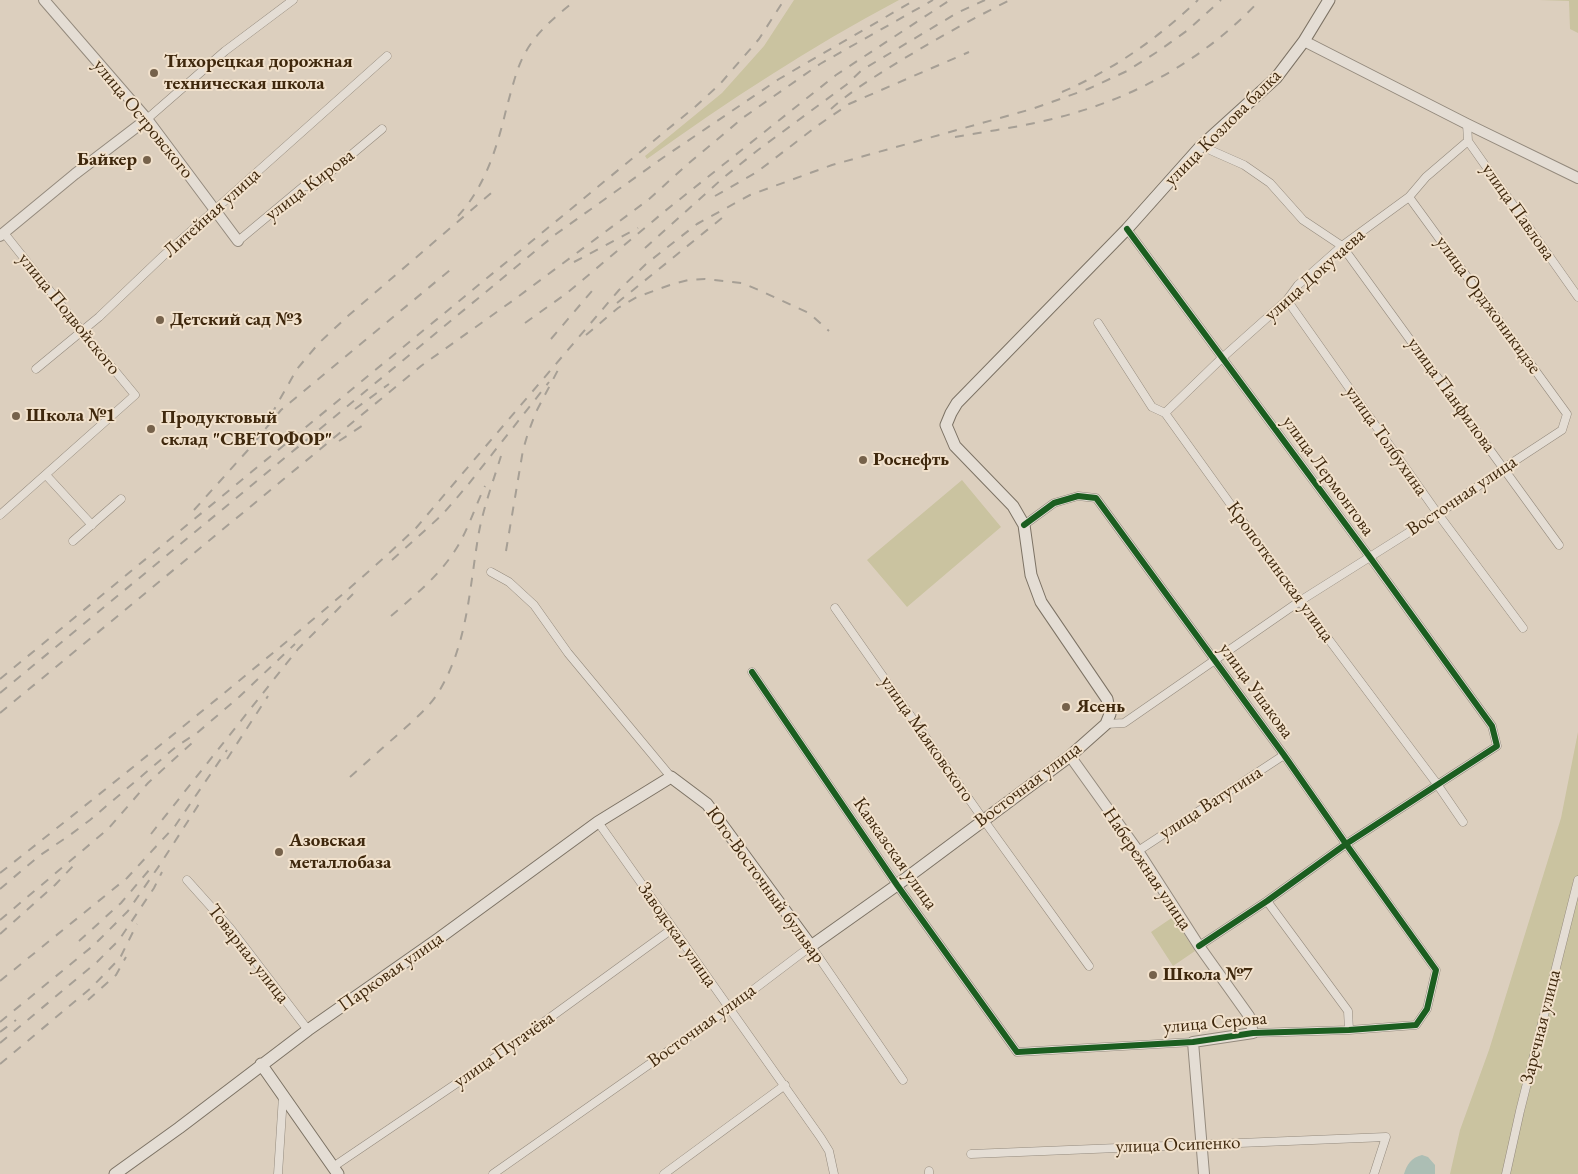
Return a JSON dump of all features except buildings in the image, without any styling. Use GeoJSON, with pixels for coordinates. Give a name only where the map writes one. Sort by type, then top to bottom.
{"type":"FeatureCollection","features":[{"type":"Feature","properties":{"kind":"main road","name":"улица Козлова балка"},"geometry":{"type":"LineString","coordinates":[[1024,525],[1013,506],[955,446],[946,425],[951,413],[957,403],[1127,229],[1201,146],[1276,78],[1304,41],[1329,0]]}},
{"type":"Feature","properties":{"kind":"main road"},"geometry":{"type":"LineString","coordinates":[[1024,525],[1031,575],[1041,602],[1107,699],[1110,714],[1106,724]]}},
{"type":"Feature","properties":{"kind":"main road","name":"Восточная улица"},"geometry":{"type":"LineString","coordinates":[[811,946],[897,885],[983,819],[1070,756],[1106,724]]}},
{"type":"Feature","properties":{"kind":"main road","name":"Парковая улица"},"geometry":{"type":"LineString","coordinates":[[115,1174],[179,1128],[261,1064],[438,939],[598,822],[671,777]]}},
{"type":"Feature","properties":{"kind":"main road","name":"Юго-Восточный бульвар"},"geometry":{"type":"LineString","coordinates":[[671,777],[707,804],[811,946]]}},
{"type":"Feature","properties":{"kind":"main road"},"geometry":{"type":"LineString","coordinates":[[261,1064],[335,1171]]}},
{"type":"Feature","properties":{"kind":"street","name":"улица Островского"},"geometry":{"type":"LineString","coordinates":[[44,0],[147,119],[238,241]]}},
{"type":"Feature","properties":{"kind":"street"},"geometry":{"type":"LineString","coordinates":[[2,235],[75,174],[147,119],[225,51],[293,0]]}},
{"type":"Feature","properties":{"kind":"street"},"geometry":{"type":"LineString","coordinates":[[1304,41],[1578,178]]}},
{"type":"Feature","properties":{"kind":"street","name":"Литейная улица"},"geometry":{"type":"LineString","coordinates":[[36,369],[82,331],[388,56]]}},
{"type":"Feature","properties":{"kind":"street"},"geometry":{"type":"LineString","coordinates":[[1468,124],[1468,141]]}},
{"type":"Feature","properties":{"kind":"street","name":"улица Кирова"},"geometry":{"type":"LineString","coordinates":[[238,241],[304,186],[314,186],[382,129]]}},
{"type":"Feature","properties":{"kind":"street","name":"улица Докучаева"},"geometry":{"type":"LineString","coordinates":[[1165,413],[1222,358],[1287,300],[1298,286],[1342,246],[1409,197],[1426,177],[1468,141]]}},
{"type":"Feature","properties":{"kind":"street","name":"улица Павлова"},"geometry":{"type":"LineString","coordinates":[[1468,141],[1578,297]]}},
{"type":"Feature","properties":{"kind":"street"},"geometry":{"type":"LineString","coordinates":[[1201,146],[1244,165],[1270,183],[1302,220],[1342,246]]}},
{"type":"Feature","properties":{"kind":"street","name":"улица Орджоникидзе"},"geometry":{"type":"LineString","coordinates":[[1409,197],[1567,414]]}},
{"type":"Feature","properties":{"kind":"street","name":"улица Лермонтова"},"geometry":{"type":"LineString","coordinates":[[1127,229],[1492,726],[1497,746],[1437,784]]}},
{"type":"Feature","properties":{"kind":"street","name":"улица Подвойского"},"geometry":{"type":"LineString","coordinates":[[2,235],[135,395],[46,475]]}},
{"type":"Feature","properties":{"kind":"street","name":"улица Панфилова"},"geometry":{"type":"LineString","coordinates":[[1342,246],[1559,545]]}},
{"type":"Feature","properties":{"kind":"street","name":"улица Толбухина"},"geometry":{"type":"LineString","coordinates":[[1287,300],[1438,514],[1523,628]]}},
{"type":"Feature","properties":{"kind":"street","name":"Кропоткинская улица"},"geometry":{"type":"LineString","coordinates":[[1098,323],[1152,407],[1165,413],[1300,601],[1437,784],[1463,822]]}},
{"type":"Feature","properties":{"kind":"street","name":"Восточная улица"},"geometry":{"type":"LineString","coordinates":[[1106,724],[1124,723],[1300,601],[1438,514],[1562,430],[1567,414]]}},
{"type":"Feature","properties":{"kind":"street"},"geometry":{"type":"LineString","coordinates":[[0,515],[46,475],[92,525]]}},
{"type":"Feature","properties":{"kind":"street","name":"улица Ушакова"},"geometry":{"type":"LineString","coordinates":[[1024,525],[1054,504],[1078,496],[1096,498],[1284,755],[1436,970]]}},
{"type":"Feature","properties":{"kind":"street"},"geometry":{"type":"LineString","coordinates":[[73,541],[122,499]]}},
{"type":"Feature","properties":{"kind":"street","name":"Юго-Восточный бульвар"},"geometry":{"type":"LineString","coordinates":[[491,572],[509,582],[534,605],[568,653],[671,777]]}},
{"type":"Feature","properties":{"kind":"street","name":"улица Маяковского"},"geometry":{"type":"LineString","coordinates":[[835,608],[1089,966]]}},
{"type":"Feature","properties":{"kind":"street","name":"Кавказская улица"},"geometry":{"type":"LineString","coordinates":[[752,672],[897,885],[1016,1052]]}},
{"type":"Feature","properties":{"kind":"street","name":"улица Ватутина"},"geometry":{"type":"LineString","coordinates":[[1138,851],[1284,755]]}},
{"type":"Feature","properties":{"kind":"street","name":"Набережная улица"},"geometry":{"type":"LineString","coordinates":[[1070,756],[1138,851],[1199,946],[1248,1016],[1253,1033]]}},
{"type":"Feature","properties":{"kind":"street"},"geometry":{"type":"LineString","coordinates":[[1199,946],[1267,901],[1346,844],[1437,784]]}},
{"type":"Feature","properties":{"kind":"street","name":"Заводская улица"},"geometry":{"type":"LineString","coordinates":[[598,822],[728,1009],[785,1085],[829,1152],[831,1172]]}},
{"type":"Feature","properties":{"kind":"street","name":"Товарная улица"},"geometry":{"type":"LineString","coordinates":[[187,880],[230,928],[308,1030]]}},
{"type":"Feature","properties":{"kind":"street","name":"Заречная улица"},"geometry":{"type":"LineString","coordinates":[[1506,1174],[1578,880]]}},
{"type":"Feature","properties":{"kind":"street"},"geometry":{"type":"LineString","coordinates":[[1267,901],[1348,1011],[1349,1030]]}},
{"type":"Feature","properties":{"kind":"street","name":"улица Пугачёва"},"geometry":{"type":"LineString","coordinates":[[335,1171],[672,929]]}},
{"type":"Feature","properties":{"kind":"street","name":"Восточная улица"},"geometry":{"type":"LineString","coordinates":[[493,1174],[728,1009],[811,946]]}},
{"type":"Feature","properties":{"kind":"street","name":"Юго-Восточный бульвар"},"geometry":{"type":"LineString","coordinates":[[811,946],[903,1080]]}},
{"type":"Feature","properties":{"kind":"street","name":"улица Серова"},"geometry":{"type":"LineString","coordinates":[[1016,1052],[1193,1042],[1253,1033],[1349,1030],[1416,1025],[1426,1009],[1436,970]]}},
{"type":"Feature","properties":{"kind":"street"},"geometry":{"type":"LineString","coordinates":[[1193,1042],[1204,1174]]}},
{"type":"Feature","properties":{"kind":"street"},"geometry":{"type":"LineString","coordinates":[[664,1174],[785,1085]]}},
{"type":"Feature","properties":{"kind":"street"},"geometry":{"type":"LineString","coordinates":[[278,1174],[283,1096]]}},
{"type":"Feature","properties":{"kind":"street","name":"улица Осипенко"},"geometry":{"type":"LineString","coordinates":[[971,1154],[1386,1136],[1374,1174]]}},
{"type":"Feature","properties":{"kind":"shaded area"},"geometry":{"type":"Polygon","coordinates":[[[794,0],[899,0],[770,75],[647,159],[645,156],[722,93],[764,46],[794,0]]]}},
{"type":"Feature","properties":{"kind":"shaded area"},"geometry":{"type":"Polygon","coordinates":[[[1539,0],[1578,0],[1578,33],[1570,29],[1569,1],[1539,0]]]}},
{"type":"Feature","properties":{"kind":"shaded area"},"geometry":{"type":"Polygon","coordinates":[[[962,480],[1001,527],[907,607],[867,560],[962,480]]]}},
{"type":"Feature","properties":{"kind":"shaded area"},"geometry":{"type":"Polygon","coordinates":[[[1578,732],[1578,1174],[1450,1174],[1460,1130],[1489,1050],[1561,818],[1578,732]]]}},
{"type":"Feature","properties":{"kind":"shaded area"},"geometry":{"type":"Polygon","coordinates":[[[1173,917],[1195,951],[1173,966],[1151,932],[1173,917]]]}},
{"type":"Feature","properties":{"kind":"shaded area"},"geometry":{"type":"Polygon","coordinates":[[[1422,1155],[1428,1157],[1435,1165],[1435,1174],[1404,1174],[1410,1162],[1422,1155]]]}},
{"type":"Feature","properties":{"kind":"railway"},"geometry":{"type":"LineString","coordinates":[[458,216],[476,192],[490,164],[516,73],[524,55],[540,32],[576,0]]}},
{"type":"Feature","properties":{"kind":"railway"},"geometry":{"type":"LineString","coordinates":[[0,679],[696,106],[720,84],[759,39],[784,0]]}},
{"type":"Feature","properties":{"kind":"railway"},"geometry":{"type":"LineString","coordinates":[[0,693],[556,234],[664,157],[779,79],[915,0]]}},
{"type":"Feature","properties":{"kind":"railway"},"geometry":{"type":"LineString","coordinates":[[0,713],[421,366],[648,200],[744,117],[820,64],[933,0]]}},
{"type":"Feature","properties":{"kind":"railway"},"geometry":{"type":"LineString","coordinates":[[525,323],[567,293],[665,211],[836,75],[950,0]]}},
{"type":"Feature","properties":{"kind":"railway"},"geometry":{"type":"LineString","coordinates":[[645,248],[723,178],[846,85],[862,70],[957,13],[985,0]]}},
{"type":"Feature","properties":{"kind":"railway"},"geometry":{"type":"LineString","coordinates":[[831,109],[856,89],[900,61],[954,29],[1010,0]]}},
{"type":"Feature","properties":{"kind":"railway"},"geometry":{"type":"LineString","coordinates":[[1062,92],[1117,64],[1167,28],[1198,0]]}},
{"type":"Feature","properties":{"kind":"railway"},"geometry":{"type":"LineString","coordinates":[[0,873],[327,608],[416,528],[619,290],[646,264],[697,224],[750,195],[832,165],[1032,109],[1088,89],[1127,71],[1157,52],[1188,30],[1221,0]]}},
{"type":"Feature","properties":{"kind":"railway"},"geometry":{"type":"LineString","coordinates":[[955,137],[1021,126],[1060,117],[1088,109],[1143,86],[1169,73],[1217,40],[1260,0]]}},
{"type":"Feature","properties":{"kind":"railway"},"geometry":{"type":"LineString","coordinates":[[715,196],[757,172],[849,104],[969,52]]}},
{"type":"Feature","properties":{"kind":"railway"},"geometry":{"type":"LineString","coordinates":[[271,415],[297,369],[319,343],[497,188]]}},
{"type":"Feature","properties":{"kind":"railway"},"geometry":{"type":"LineString","coordinates":[[617,303],[722,218]]}},
{"type":"Feature","properties":{"kind":"railway"},"geometry":{"type":"LineString","coordinates":[[574,262],[638,228]]}},
{"type":"Feature","properties":{"kind":"railway"},"geometry":{"type":"LineString","coordinates":[[194,510],[281,410],[450,270]]}},
{"type":"Feature","properties":{"kind":"railway"},"geometry":{"type":"LineString","coordinates":[[586,335],[618,308],[637,297],[688,280],[705,279],[742,283],[809,313],[829,331]]}},
{"type":"Feature","properties":{"kind":"railway"},"geometry":{"type":"LineString","coordinates":[[551,339],[597,285]]}},
{"type":"Feature","properties":{"kind":"railway"},"geometry":{"type":"LineString","coordinates":[[506,551],[523,450],[536,412],[558,370]]}},
{"type":"Feature","properties":{"kind":"railway"},"geometry":{"type":"LineString","coordinates":[[392,560],[442,515],[549,382]]}},
{"type":"Feature","properties":{"kind":"railway"},"geometry":{"type":"LineString","coordinates":[[355,409],[389,384]]}},
{"type":"Feature","properties":{"kind":"railway"},"geometry":{"type":"LineString","coordinates":[[339,441],[368,422]]}},
{"type":"Feature","properties":{"kind":"railway"},"geometry":{"type":"LineString","coordinates":[[350,777],[426,708],[438,693],[447,676],[461,640],[469,602],[481,522],[501,456]]}},
{"type":"Feature","properties":{"kind":"railway"},"geometry":{"type":"LineString","coordinates":[[391,616],[426,585],[449,559],[464,534],[485,486]]}},
{"type":"Feature","properties":{"kind":"railway"},"geometry":{"type":"LineString","coordinates":[[151,834],[298,649],[353,594]]}},
{"type":"Feature","properties":{"kind":"railway"},"geometry":{"type":"LineString","coordinates":[[0,889],[39,856],[90,820],[177,746],[197,733],[239,697],[295,644]]}},
{"type":"Feature","properties":{"kind":"railway"},"geometry":{"type":"LineString","coordinates":[[227,759],[268,696]]}},
{"type":"Feature","properties":{"kind":"railway"},"geometry":{"type":"LineString","coordinates":[[0,920],[108,829],[148,783],[193,742]]}},
{"type":"Feature","properties":{"kind":"railway"},"geometry":{"type":"LineString","coordinates":[[0,981],[127,878],[175,826],[227,750]]}},
{"type":"Feature","properties":{"kind":"railway"},"geometry":{"type":"LineString","coordinates":[[0,1022],[94,945],[128,911],[199,804]]}},
{"type":"Feature","properties":{"kind":"railway"},"geometry":{"type":"LineString","coordinates":[[0,934],[55,885],[73,866]]}},
{"type":"Feature","properties":{"kind":"railway"},"geometry":{"type":"LineString","coordinates":[[79,941],[121,903],[150,869]]}},
{"type":"Feature","properties":{"kind":"railway"},"geometry":{"type":"LineString","coordinates":[[0,1043],[97,962],[119,940],[154,888],[162,872]]}},
{"type":"Feature","properties":{"kind":"railway"},"geometry":{"type":"LineString","coordinates":[[0,1064],[91,988],[120,958],[137,924]]}},
{"type":"Feature","properties":{"kind":"railway"},"geometry":{"type":"LineString","coordinates":[[88,1000],[116,975],[126,957]]}},
{"type":"Feature","properties":{"kind":"railway"},"geometry":{"type":"LineString","coordinates":[[0,1032],[16,1020]]}},
{"type":"Feature","properties":{"kind":"cycle path"},"geometry":{"type":"LineString","coordinates":[[1127,229],[1492,726],[1497,746],[1346,844],[1267,901],[1199,946]]}},
{"type":"Feature","properties":{"kind":"cycle path"},"geometry":{"type":"LineString","coordinates":[[752,672],[897,885],[1017,1052],[1193,1042],[1253,1033],[1349,1030],[1416,1025],[1427,1009],[1436,970],[1284,755],[1096,498],[1078,496],[1054,503],[1024,525]]}},
{"type":"Feature","properties":{"kind":"place","name":"Тихорецкая дорожная техническая школа"},"geometry":{"type":"Point","coordinates":[154,73]}},
{"type":"Feature","properties":{"kind":"place","name":"Байкер"},"geometry":{"type":"Point","coordinates":[147,160]}},
{"type":"Feature","properties":{"kind":"place","name":"Детский сад №3"},"geometry":{"type":"Point","coordinates":[160,320]}},
{"type":"Feature","properties":{"kind":"place","name":"Школа №1"},"geometry":{"type":"Point","coordinates":[16,416]}},
{"type":"Feature","properties":{"kind":"place","name":"Продуктовый склад \"СВЕТОФОР\""},"geometry":{"type":"Point","coordinates":[151,429]}},
{"type":"Feature","properties":{"kind":"place","name":"Роснефть"},"geometry":{"type":"Point","coordinates":[863,460]}},
{"type":"Feature","properties":{"kind":"place","name":"Ясень"},"geometry":{"type":"Point","coordinates":[1066,707]}},
{"type":"Feature","properties":{"kind":"place","name":"Азовская металлобаза"},"geometry":{"type":"Point","coordinates":[279,852]}},
{"type":"Feature","properties":{"kind":"place","name":"Школа №7"},"geometry":{"type":"Point","coordinates":[1153,975]}}]}
